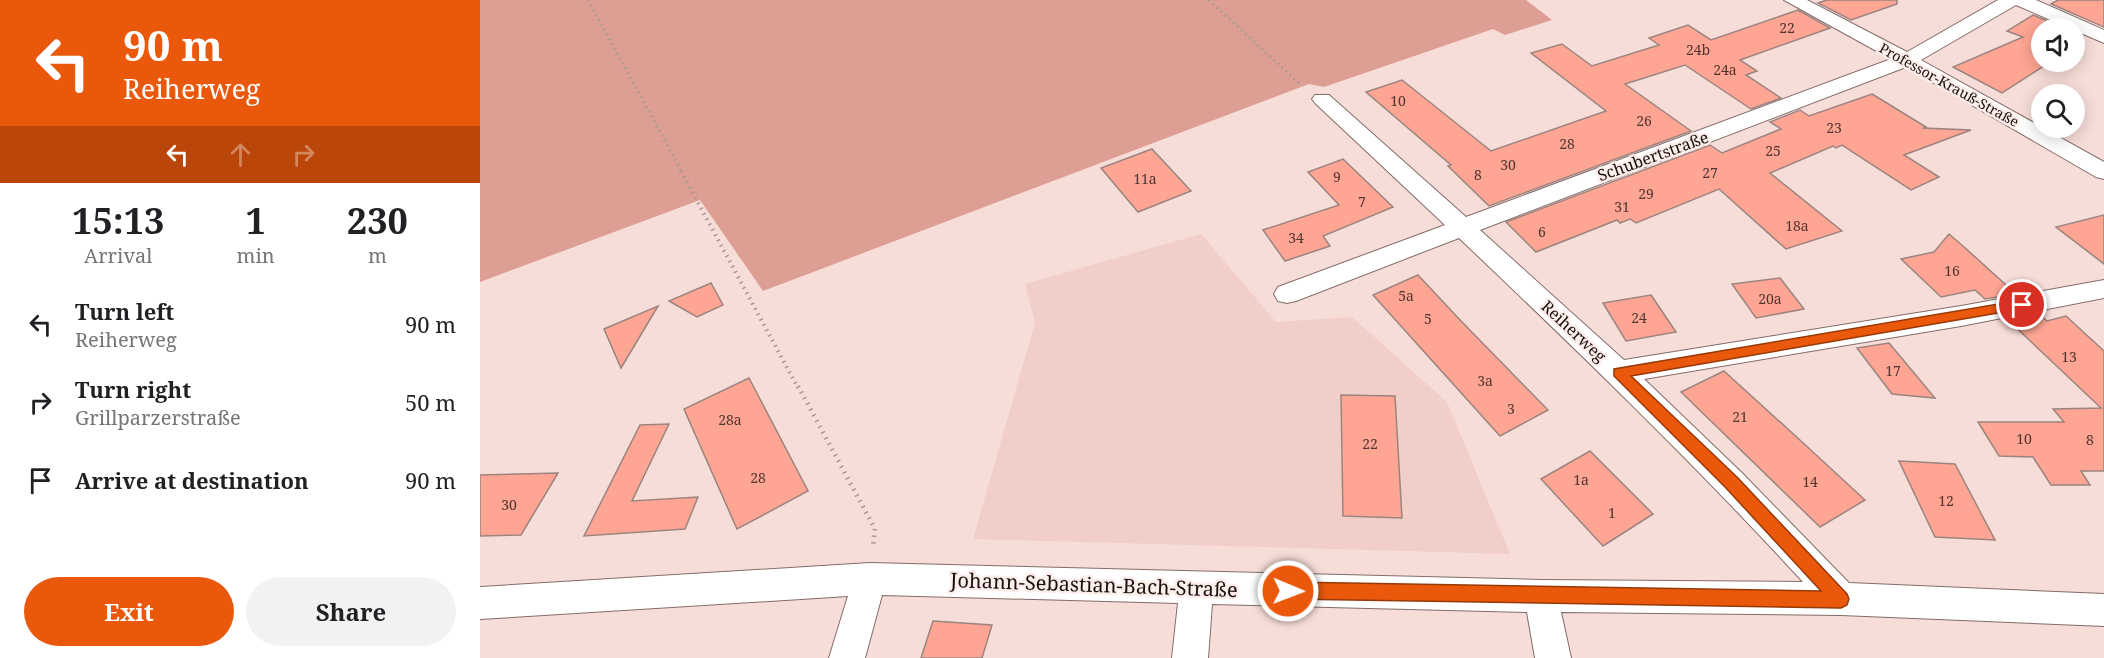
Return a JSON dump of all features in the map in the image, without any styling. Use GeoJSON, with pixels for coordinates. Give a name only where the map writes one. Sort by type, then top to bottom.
{"type":"FeatureCollection","features":[{"type":"Feature","properties":{"kind":"street","name":"Professor-Krauß-Straße"},"geometry":{"type":"LineString","coordinates":[[1793,0],[1907,60],[2104,172]]}},
{"type":"Feature","properties":{"kind":"street","name":"Schubertstraße"},"geometry":{"type":"LineString","coordinates":[[1287,294],[1907,60],[2010,0]]}},
{"type":"Feature","properties":{"kind":"street"},"geometry":{"type":"LineString","coordinates":[[2021,0],[2104,37]]}},
{"type":"Feature","properties":{"kind":"street","name":"Reiherweg"},"geometry":{"type":"LineString","coordinates":[[1322,99],[1619,372],[1731,482],[1841,599]]}},
{"type":"Feature","properties":{"kind":"street"},"geometry":{"type":"LineString","coordinates":[[1619,372],[2104,290]]}},
{"type":"Feature","properties":{"kind":"street","name":"Johann-Sebastian-Bach-Straße"},"geometry":{"type":"LineString","coordinates":[[480,603],[870,579],[1196,589],[1841,599],[2104,610]]}},
{"type":"Feature","properties":{"kind":"street"},"geometry":{"type":"LineString","coordinates":[[847,658],[870,579]]}},
{"type":"Feature","properties":{"kind":"street"},"geometry":{"type":"LineString","coordinates":[[1190,658],[1196,589]]}},
{"type":"Feature","properties":{"kind":"street"},"geometry":{"type":"LineString","coordinates":[[1542,596],[1553,658]]}},
{"type":"Feature","properties":{"kind":"path"},"geometry":{"type":"LineString","coordinates":[[588,0],[875,529],[870,579]]}},
{"type":"Feature","properties":{"kind":"path"},"geometry":{"type":"LineString","coordinates":[[1209,0],[1301,85],[1322,99]]}},
{"type":"Feature","properties":{"kind":"shaded area"},"geometry":{"type":"Polygon","coordinates":[[[480,0],[1526,0],[1552,20],[1505,35],[1493,29],[1324,87],[1309,84],[763,291],[700,200],[480,282],[480,0]]]}},
{"type":"Feature","properties":{"kind":"shaded area"},"geometry":{"type":"Polygon","coordinates":[[[1201,234],[1276,322],[1352,317],[1447,402],[1510,554],[973,539],[1035,323],[1025,284],[1201,234]]]}},
{"type":"Feature","properties":{"kind":"building"},"geometry":{"type":"Polygon","coordinates":[[[1827,0],[1897,0],[1897,4],[1851,20],[1818,3],[1827,0]]]}},
{"type":"Feature","properties":{"kind":"building"},"geometry":{"type":"Polygon","coordinates":[[[2058,0],[2104,0],[2104,27],[2085,18],[2051,4],[2058,0]]]}},
{"type":"Feature","properties":{"kind":"building"},"geometry":{"type":"Polygon","coordinates":[[[1798,10],[1830,28],[1740,60],[1757,71],[1746,75],[1781,98],[1751,109],[1685,65],[1625,84],[1691,131],[1489,206],[1448,166],[1451,165],[1366,92],[1402,80],[1491,151],[1606,111],[1531,53],[1562,44],[1592,66],[1659,45],[1649,38],[1688,25],[1711,40],[1798,10]]]}},
{"type":"Feature","properties":{"kind":"building"},"geometry":{"type":"Polygon","coordinates":[[[2033,15],[2040,18],[2031,18],[2031,72],[2035,72],[2002,93],[1953,67],[2023,37],[2007,31],[2033,15]]]}},
{"type":"Feature","properties":{"kind":"building"},"geometry":{"type":"Polygon","coordinates":[[[1872,94],[1926,127],[1924,128],[1971,130],[1904,155],[1939,177],[1911,190],[1842,145],[1836,148],[1833,146],[1770,173],[1842,231],[1786,249],[1719,189],[1636,223],[1630,219],[1620,223],[1617,220],[1536,252],[1506,222],[1710,145],[1722,153],[1781,129],[1770,122],[1800,110],[1809,116],[1872,94]]]}},
{"type":"Feature","properties":{"kind":"building"},"geometry":{"type":"Polygon","coordinates":[[[1152,149],[1191,191],[1138,212],[1101,168],[1152,149]]]}},
{"type":"Feature","properties":{"kind":"building"},"geometry":{"type":"Polygon","coordinates":[[[1343,159],[1393,207],[1323,236],[1330,246],[1285,261],[1263,230],[1339,205],[1308,172],[1343,159]]]}},
{"type":"Feature","properties":{"kind":"building"},"geometry":{"type":"Polygon","coordinates":[[[2104,215],[2104,264],[2056,227],[2104,215]]]}},
{"type":"Feature","properties":{"kind":"building"},"geometry":{"type":"Polygon","coordinates":[[[1949,234],[2016,294],[1985,299],[1975,290],[1941,297],[1901,259],[1934,252],[1949,234]]]}},
{"type":"Feature","properties":{"kind":"building"},"geometry":{"type":"Polygon","coordinates":[[[1418,275],[1548,410],[1500,436],[1373,295],[1418,275]]]}},
{"type":"Feature","properties":{"kind":"building"},"geometry":{"type":"Polygon","coordinates":[[[1780,278],[1804,309],[1756,318],[1732,284],[1780,278]]]}},
{"type":"Feature","properties":{"kind":"building"},"geometry":{"type":"Polygon","coordinates":[[[711,283],[723,305],[697,317],[669,301],[711,283]]]}},
{"type":"Feature","properties":{"kind":"building"},"geometry":{"type":"Polygon","coordinates":[[[1651,295],[1676,332],[1626,341],[1603,303],[1651,295]]]}},
{"type":"Feature","properties":{"kind":"building"},"geometry":{"type":"Polygon","coordinates":[[[658,306],[621,368],[604,329],[658,306]]]}},
{"type":"Feature","properties":{"kind":"building"},"geometry":{"type":"Polygon","coordinates":[[[2038,313],[2047,321],[2066,316],[2104,351],[2104,471],[2081,471],[2090,485],[2051,485],[2033,457],[1999,456],[1978,422],[2064,422],[2053,409],[2101,408],[2007,319],[2038,313]]]}},
{"type":"Feature","properties":{"kind":"building"},"geometry":{"type":"Polygon","coordinates":[[[1889,343],[1935,398],[1892,394],[1857,348],[1889,343]]]}},
{"type":"Feature","properties":{"kind":"building"},"geometry":{"type":"Polygon","coordinates":[[[1724,371],[1865,500],[1820,527],[1681,392],[1724,371]]]}},
{"type":"Feature","properties":{"kind":"building"},"geometry":{"type":"Polygon","coordinates":[[[749,378],[808,491],[737,529],[684,409],[749,378]]]}},
{"type":"Feature","properties":{"kind":"building"},"geometry":{"type":"Polygon","coordinates":[[[1341,395],[1395,396],[1402,518],[1343,516],[1341,395]]]}},
{"type":"Feature","properties":{"kind":"building"},"geometry":{"type":"Polygon","coordinates":[[[669,424],[632,501],[698,497],[685,529],[584,536],[640,425],[669,424]]]}},
{"type":"Feature","properties":{"kind":"building"},"geometry":{"type":"Polygon","coordinates":[[[1590,451],[1653,514],[1603,546],[1541,479],[1590,451]]]}},
{"type":"Feature","properties":{"kind":"building"},"geometry":{"type":"Polygon","coordinates":[[[1899,461],[1955,464],[1995,540],[1935,537],[1899,461]]]}},
{"type":"Feature","properties":{"kind":"building"},"geometry":{"type":"Polygon","coordinates":[[[558,473],[521,535],[480,536],[480,475],[558,473]]]}},
{"type":"Feature","properties":{"kind":"building"},"geometry":{"type":"Polygon","coordinates":[[[933,621],[992,625],[982,658],[921,658],[933,621]]]}},
{"type":"Feature","properties":{"kind":"route"},"geometry":{"type":"LineString","coordinates":[[1288,591],[1841,599],[1731,482],[1619,372],[2022,305]]}}]}
